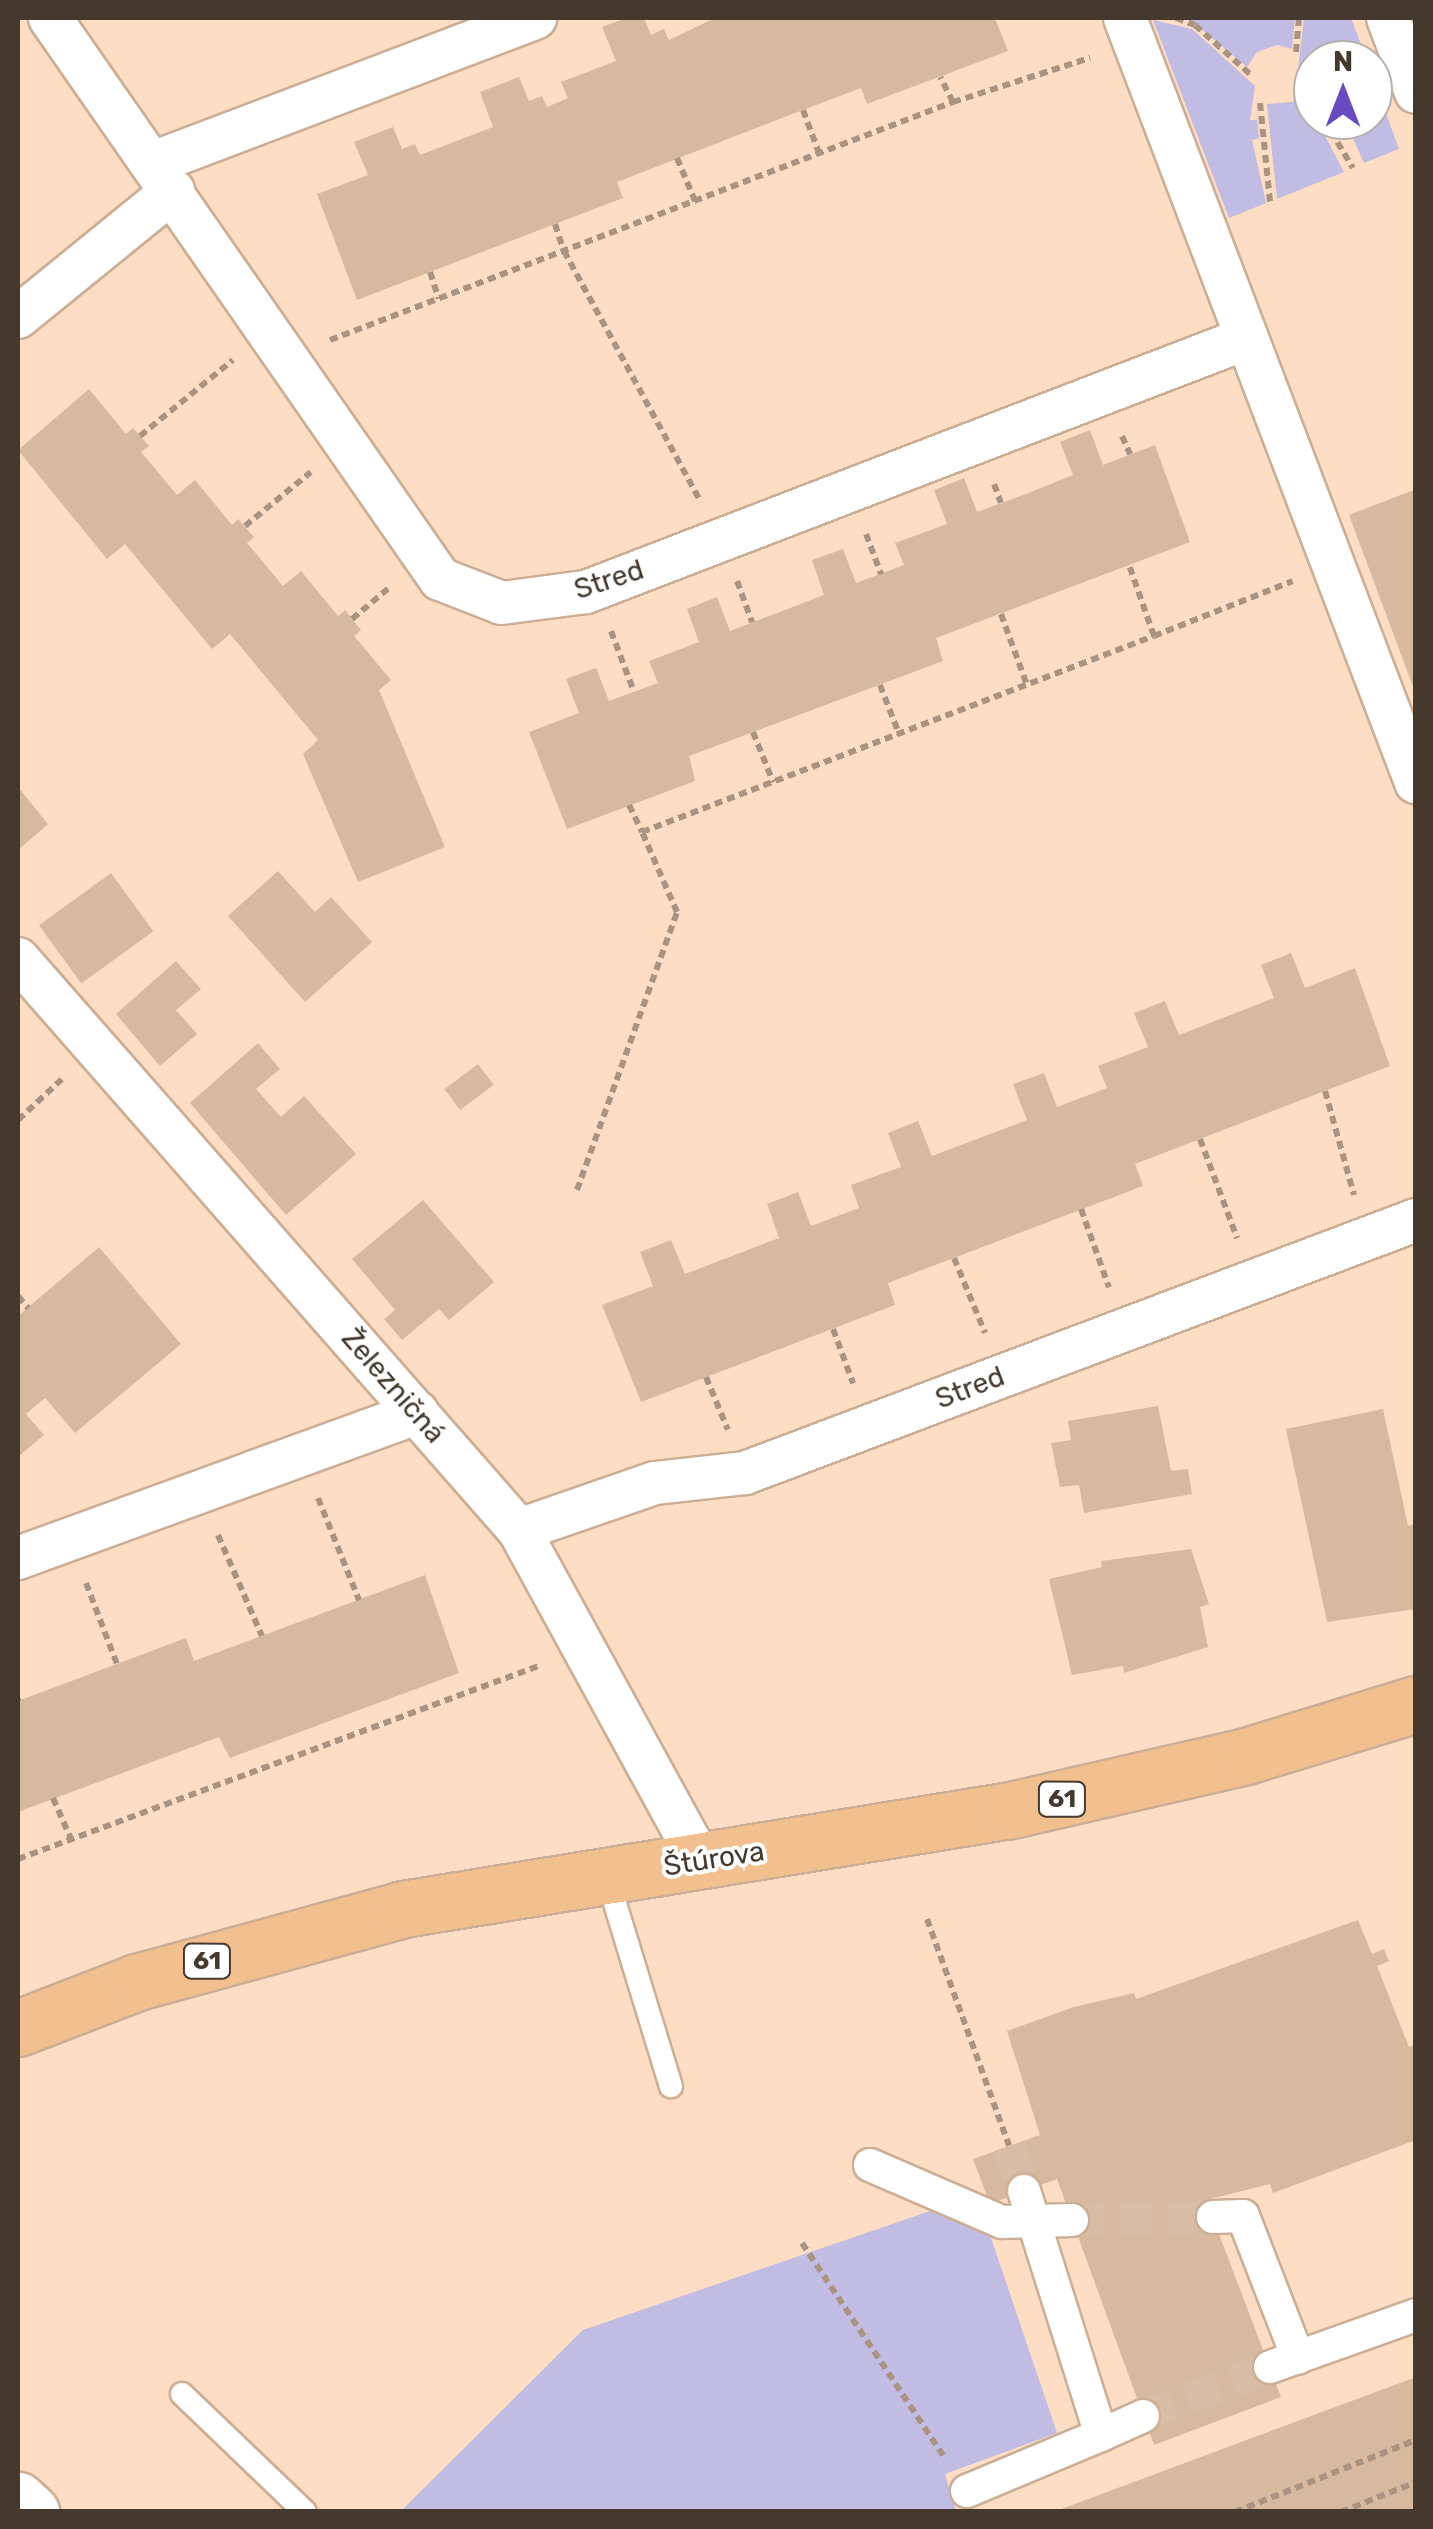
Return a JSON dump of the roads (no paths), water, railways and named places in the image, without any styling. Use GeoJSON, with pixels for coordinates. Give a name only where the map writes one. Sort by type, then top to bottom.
{"type":"FeatureCollection","features":[{"type":"Feature","properties":{"kind":"main road","name":"Štúrova"},"geometry":{"type":"LineString","coordinates":[[18,2028],[137,1982],[402,1909],[701,1862],[1159,1778],[1416,1704]]}},
{"type":"Feature","properties":{"kind":"main road"},"geometry":{"type":"LineString","coordinates":[[18,2500],[31,2512]]}},
{"type":"Feature","properties":{"kind":"street","name":"Stred"},"geometry":{"type":"LineString","coordinates":[[50,18],[440,579],[502,603],[595,588],[1248,338]]}},
{"type":"Feature","properties":{"kind":"street"},"geometry":{"type":"LineString","coordinates":[[18,317],[163,177],[536,18]]}},
{"type":"Feature","properties":{"kind":"street"},"geometry":{"type":"LineString","coordinates":[[1388,18],[1416,92]]}},
{"type":"Feature","properties":{"kind":"street"},"geometry":{"type":"LineString","coordinates":[[1130,31],[1248,338],[1330,566],[1416,782]]}},
{"type":"Feature","properties":{"kind":"street","name":"Železničná"},"geometry":{"type":"LineString","coordinates":[[18,959],[519,1530],[701,1862]]}},
{"type":"Feature","properties":{"kind":"street","name":"Stred"},"geometry":{"type":"LineString","coordinates":[[519,1530],[655,1483],[746,1473],[1416,1220]]}},
{"type":"Feature","properties":{"kind":"street"},"geometry":{"type":"LineString","coordinates":[[18,1558],[417,1413]]}},
{"type":"Feature","properties":{"kind":"street"},"geometry":{"type":"LineString","coordinates":[[870,2166],[1002,2222],[1030,2206],[1072,2220]]}},
{"type":"Feature","properties":{"kind":"street"},"geometry":{"type":"LineString","coordinates":[[1030,2206],[1101,2435]]}},
{"type":"Feature","properties":{"kind":"street"},"geometry":{"type":"LineString","coordinates":[[1213,2217],[1243,2216],[1284,2363],[1416,2315]]}},
{"type":"Feature","properties":{"kind":"street"},"geometry":{"type":"LineString","coordinates":[[970,2501],[1144,2416]]}},
{"type":"Feature","properties":{"kind":"lane"},"geometry":{"type":"LineString","coordinates":[[606,1874],[672,2086]]}},
{"type":"Feature","properties":{"kind":"lane"},"geometry":{"type":"LineString","coordinates":[[182,2394],[305,2512]]}},
{"type":"Feature","properties":{"kind":"tunnel"},"geometry":{"type":"LineString","coordinates":[[1009,2146],[1024,2191]]}},
{"type":"Feature","properties":{"kind":"tunnel"},"geometry":{"type":"LineString","coordinates":[[1072,2220],[1213,2217]]}},
{"type":"Feature","properties":{"kind":"tunnel"},"geometry":{"type":"LineString","coordinates":[[1143,2416],[1270,2367]]}}]}
